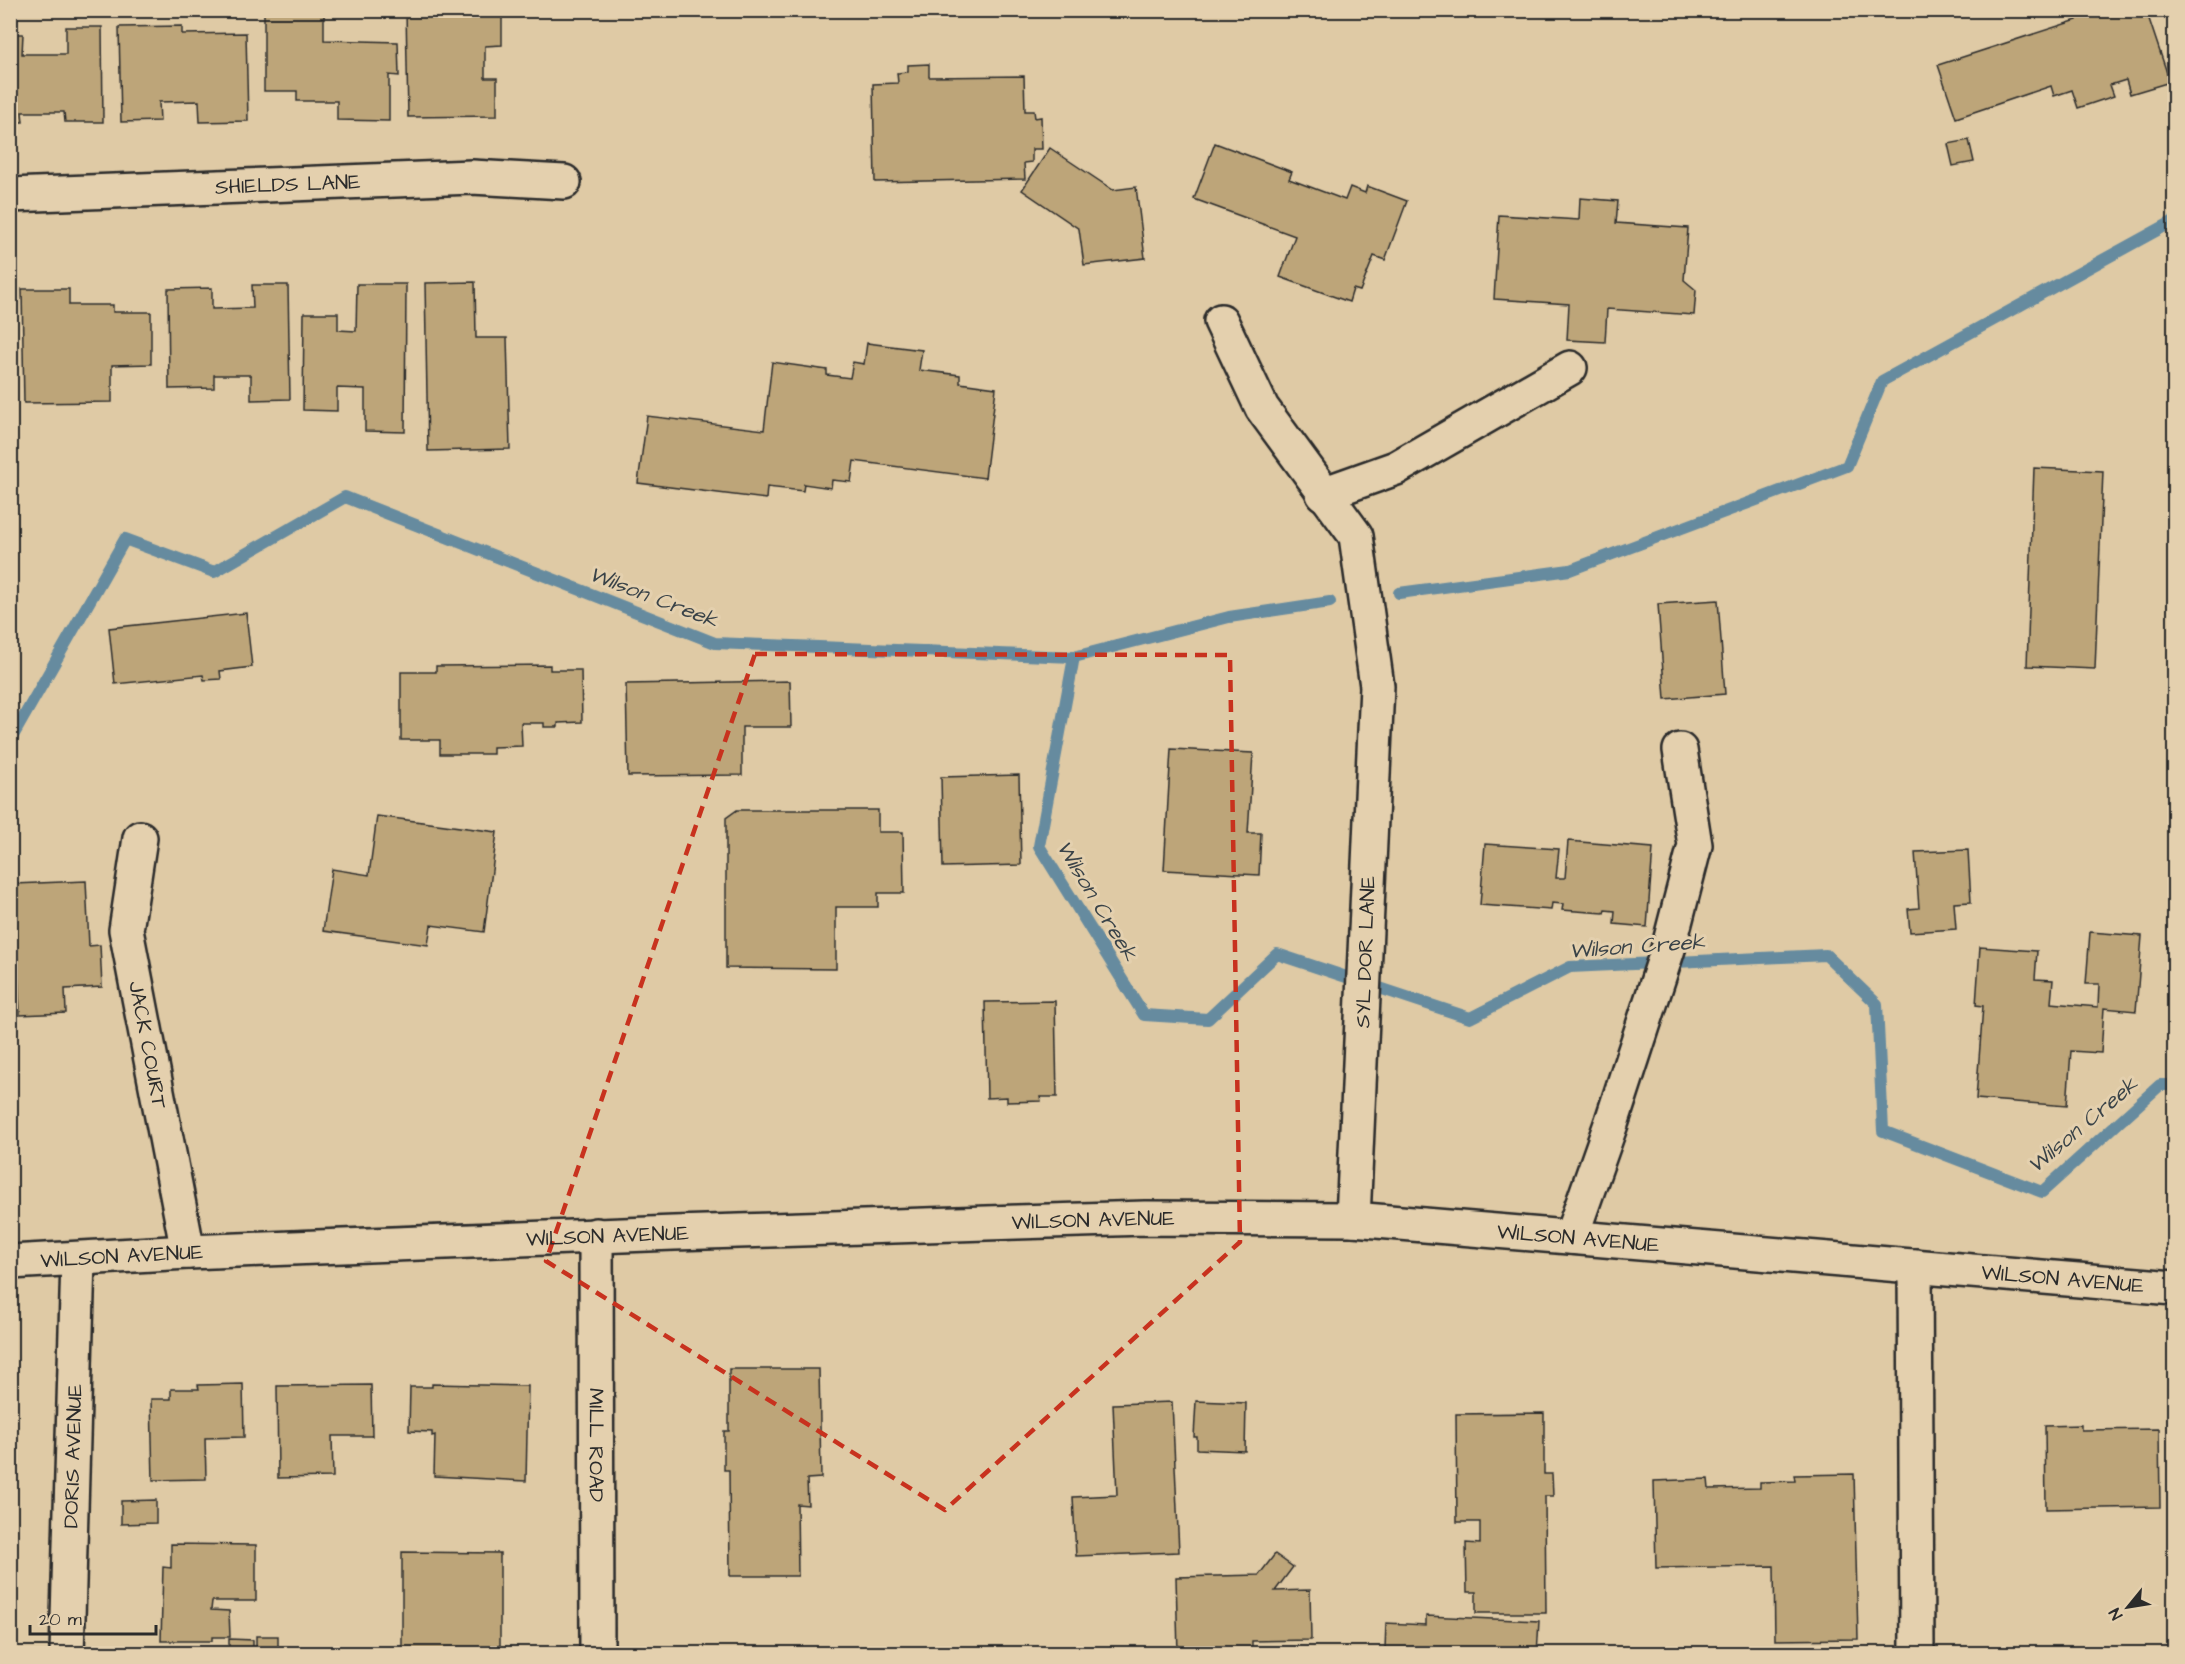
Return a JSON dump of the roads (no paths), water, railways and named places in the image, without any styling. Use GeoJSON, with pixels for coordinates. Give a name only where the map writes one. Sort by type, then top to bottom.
{"type":"FeatureCollection","features":[{"type":"Feature","properties":{"kind":"street","name":"SHIELDS LANE"},"geometry":{"type":"LineString","coordinates":[[10,195],[472,177],[564,182]]}},
{"type":"Feature","properties":{"kind":"street","name":"SYL DOR LANE"},"geometry":{"type":"LineString","coordinates":[[1221,321],[1262,408],[1356,536],[1377,686],[1353,1219]]}},
{"type":"Feature","properties":{"kind":"street"},"geometry":{"type":"LineString","coordinates":[[1323,494],[1396,468],[1570,368]]}},
{"type":"Feature","properties":{"kind":"street"},"geometry":{"type":"LineString","coordinates":[[1571,1237],[1612,1121],[1669,946],[1695,845],[1680,750]]}},
{"type":"Feature","properties":{"kind":"street","name":"JACK COURT"},"geometry":{"type":"LineString","coordinates":[[140,838],[126,930],[188,1252]]}},
{"type":"Feature","properties":{"kind":"street","name":"WILSON AVENUE"},"geometry":{"type":"LineString","coordinates":[[10,1262],[596,1235],[1145,1218],[1353,1219],[2175,1287]]}},
{"type":"Feature","properties":{"kind":"street","name":"MILL ROAD"},"geometry":{"type":"LineString","coordinates":[[596,1235],[597,1653]]}},
{"type":"Feature","properties":{"kind":"street","name":"DORIS AVENUE"},"geometry":{"type":"LineString","coordinates":[[67,1653],[78,1259]]}},
{"type":"Feature","properties":{"kind":"street"},"geometry":{"type":"LineString","coordinates":[[1915,1266],[1917,1653]]}},
{"type":"Feature","properties":{"kind":"waterway"},"geometry":{"type":"LineString","coordinates":[[1399,593],[1570,570],[1847,466],[1882,381],[2174,221]]}},
{"type":"Feature","properties":{"kind":"waterway","name":"Wilson Creek"},"geometry":{"type":"LineString","coordinates":[[10,741],[125,539],[214,572],[345,497],[715,643],[1074,657],[1039,846],[1144,1015],[1208,1019],[1277,954],[1470,1018],[1570,967],[1826,955],[1877,1004],[1883,1131],[2042,1192],[2160,1085],[2174,1085]]}},
{"type":"Feature","properties":{"kind":"waterway"},"geometry":{"type":"LineString","coordinates":[[1074,657],[1229,617],[1330,602]]}}]}
